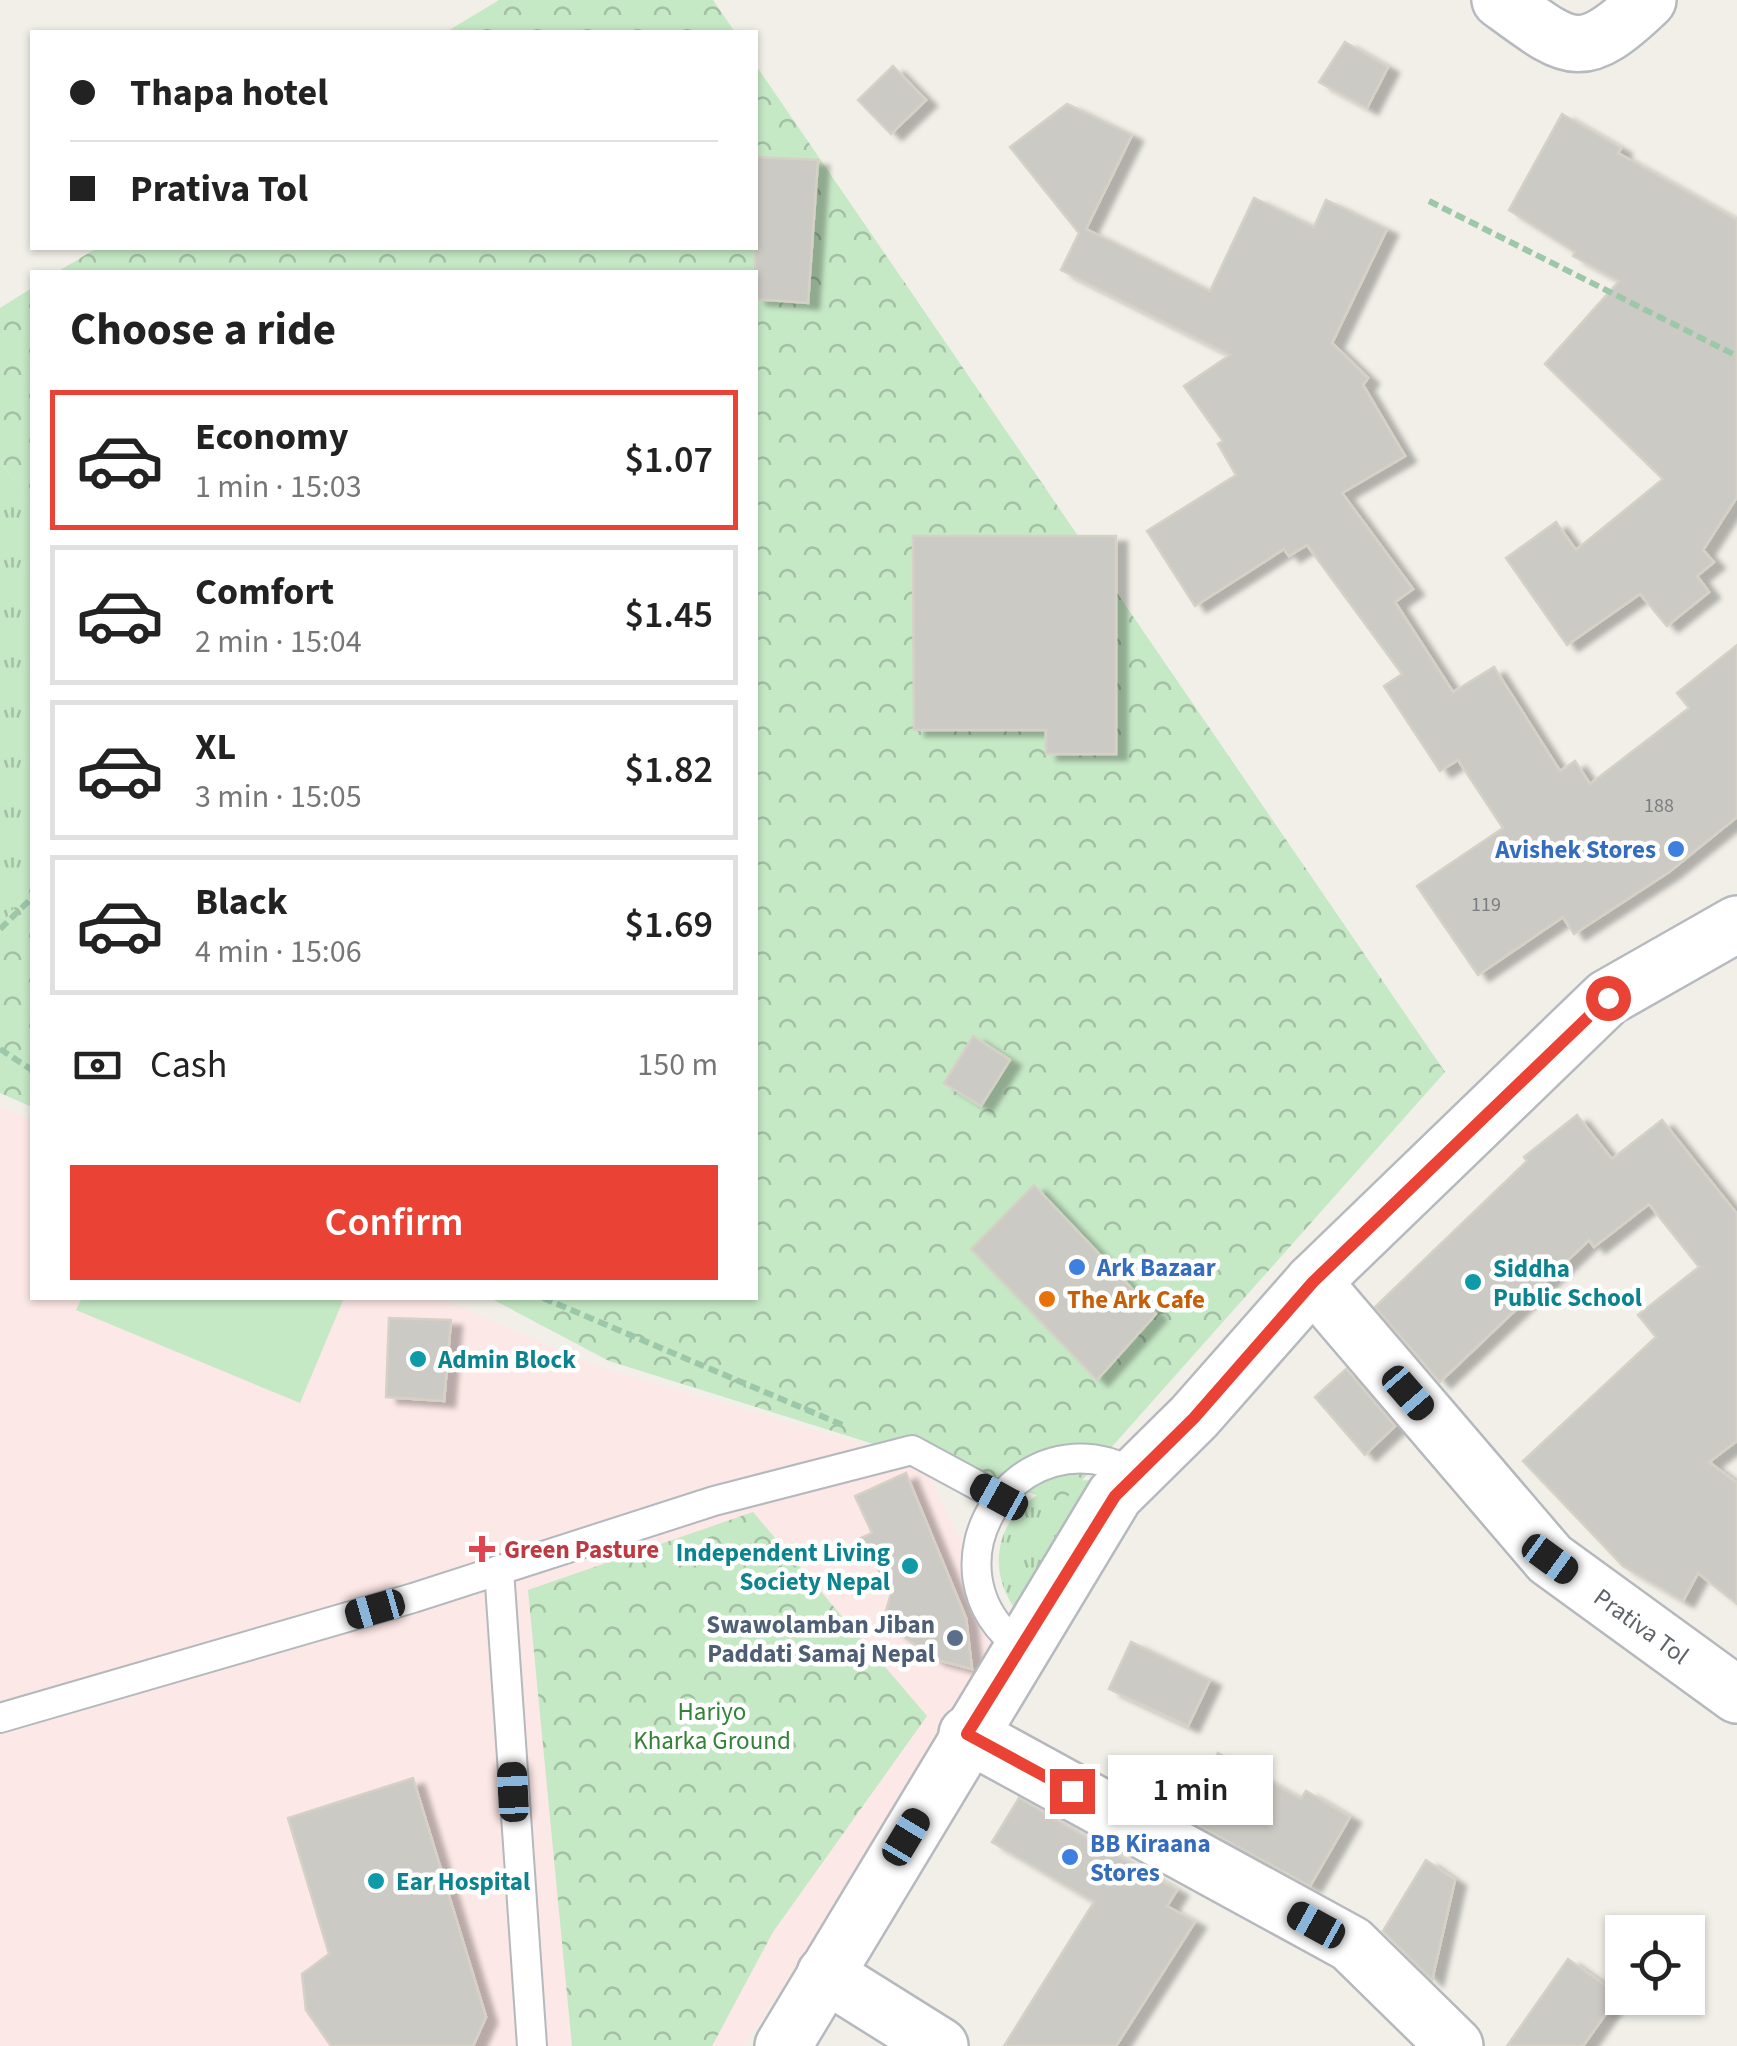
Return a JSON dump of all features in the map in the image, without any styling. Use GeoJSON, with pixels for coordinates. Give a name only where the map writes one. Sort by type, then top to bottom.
{"type":"FeatureCollection","features":[{"type":"Feature","properties":{"kind":"main road"},"geometry":{"type":"LineString","coordinates":[[1500,0],[1542,31],[1578,44],[1597,44],[1648,0]]}},
{"type":"Feature","properties":{"kind":"main road"},"geometry":{"type":"LineString","coordinates":[[782,2046],[967,1734],[1115,1496],[1194,1418],[1313,1282],[1608,998],[1737,924]]}},
{"type":"Feature","properties":{"kind":"main road","name":"Prativa Tol"},"geometry":{"type":"LineString","coordinates":[[1313,1282],[1550,1559],[1737,1695]]}},
{"type":"Feature","properties":{"kind":"main road"},"geometry":{"type":"LineString","coordinates":[[967,1734],[1351,1944],[1455,2046]]}},
{"type":"Feature","properties":{"kind":"main road"},"geometry":{"type":"LineString","coordinates":[[826,1974],[940,2046]]}},
{"type":"Feature","properties":{"kind":"lane"},"geometry":{"type":"LineString","coordinates":[[0,1718],[714,1502],[912,1450],[999,1497]]}},
{"type":"Feature","properties":{"kind":"lane"},"geometry":{"type":"LineString","coordinates":[[1022,1648],[994,1619],[981,1596],[977,1570],[985,1518],[1018,1478],[1066,1458],[1093,1458],[1136,1474]]}},
{"type":"Feature","properties":{"kind":"lane"},"geometry":{"type":"LineString","coordinates":[[498,1570],[532,2046]]}},
{"type":"Feature","properties":{"kind":"path"},"geometry":{"type":"LineString","coordinates":[[1428,201],[1737,356]]}},
{"type":"Feature","properties":{"kind":"path"},"geometry":{"type":"LineString","coordinates":[[0,930],[30,900]]}},
{"type":"Feature","properties":{"kind":"path"},"geometry":{"type":"LineString","coordinates":[[0,1049],[30,1069]]}},
{"type":"Feature","properties":{"kind":"path"},"geometry":{"type":"LineString","coordinates":[[548,1300],[822,1417],[912,1450]]}},
{"type":"Feature","properties":{"kind":"shaded area","name":"Green Pasture"},"geometry":{"type":"Polygon","coordinates":[[[0,1106],[30,1119],[30,1300],[445,1300],[597,1366],[922,1462],[1008,1636],[744,2046],[0,2046],[0,1106]]]}},
{"type":"Feature","properties":{"kind":"green space"},"geometry":{"type":"Polygon","coordinates":[[[499,0],[713,0],[734,30],[449,30],[499,0]]]}},
{"type":"Feature","properties":{"kind":"green space"},"geometry":{"type":"Polygon","coordinates":[[[758,68],[1445,1072],[1062,1503],[609,1361],[494,1300],[758,1300],[758,270],[60,270],[94,250],[758,250],[758,68]]]}},
{"type":"Feature","properties":{"kind":"green space"},"geometry":{"type":"Polygon","coordinates":[[[30,289],[30,500],[0,462],[0,308],[30,289]]]}},
{"type":"Feature","properties":{"kind":"green space"},"geometry":{"type":"Polygon","coordinates":[[[0,462],[30,500],[30,888],[0,926],[0,462]]]}},
{"type":"Feature","properties":{"kind":"green space"},"geometry":{"type":"Polygon","coordinates":[[[30,888],[30,1106],[0,1093],[0,926],[30,888]]]}},
{"type":"Feature","properties":{"kind":"green space"},"geometry":{"type":"Polygon","coordinates":[[[81,1300],[343,1300],[300,1403],[76,1310],[81,1300]]]}},
{"type":"Feature","properties":{"kind":"green space"},"geometry":{"type":"Polygon","coordinates":[[[1090,1480],[1104,1483],[1022,1618],[999,1571],[1000,1548],[1007,1526],[1039,1494],[1063,1484],[1090,1480]]]}},
{"type":"Feature","properties":{"kind":"green space","name":"Hariyo Kharka Ground"},"geometry":{"type":"Polygon","coordinates":[[[753,1512],[927,1716],[773,1932],[712,2046],[572,2046],[528,1590],[753,1512]]]}},
{"type":"Feature","properties":{"kind":"building"},"geometry":{"type":"Polygon","coordinates":[[[1345,42],[1388,67],[1367,108],[1319,82],[1345,42]]]}},
{"type":"Feature","properties":{"kind":"building"},"geometry":{"type":"Polygon","coordinates":[[[893,66],[926,100],[891,134],[858,100],[893,66]]]}},
{"type":"Feature","properties":{"kind":"building"},"geometry":{"type":"Polygon","coordinates":[[[1067,104],[1132,135],[1086,229],[1210,291],[1254,198],[1314,227],[1326,200],[1387,229],[1332,343],[1368,378],[1363,385],[1405,456],[1342,493],[1413,589],[1395,602],[1453,692],[1494,667],[1560,771],[1575,761],[1590,784],[1689,708],[1677,693],[1737,645],[1737,817],[1669,872],[1574,934],[1563,917],[1478,975],[1417,886],[1503,828],[1458,760],[1440,771],[1384,686],[1402,674],[1307,545],[1289,556],[1284,549],[1195,606],[1147,531],[1236,475],[1218,444],[1223,441],[1184,386],[1230,355],[1061,270],[1079,233],[1010,147],[1067,104]]]}},
{"type":"Feature","properties":{"kind":"building"},"geometry":{"type":"Polygon","coordinates":[[[1562,114],[1621,148],[1618,153],[1737,220],[1737,497],[1703,550],[1714,562],[1697,576],[1709,592],[1667,626],[1640,594],[1567,645],[1506,558],[1556,522],[1576,550],[1663,479],[1545,364],[1619,281],[1573,256],[1575,252],[1509,210],[1562,114]]]}},
{"type":"Feature","properties":{"kind":"building"},"geometry":{"type":"Polygon","coordinates":[[[758,157],[818,160],[808,303],[758,299],[755,270],[758,157]]]}},
{"type":"Feature","properties":{"kind":"building"},"geometry":{"type":"Polygon","coordinates":[[[913,536],[1116,536],[1116,754],[1046,754],[1046,730],[914,730],[913,536]]]}},
{"type":"Feature","properties":{"kind":"building"},"geometry":{"type":"Polygon","coordinates":[[[973,1036],[1010,1060],[981,1106],[944,1083],[973,1036]]]}},
{"type":"Feature","properties":{"kind":"building"},"geometry":{"type":"Polygon","coordinates":[[[1577,1115],[1612,1159],[1662,1120],[1737,1214],[1737,1441],[1709,1462],[1737,1483],[1737,1604],[1698,1573],[1683,1601],[1623,1566],[1523,1461],[1656,1337],[1638,1315],[1699,1267],[1649,1204],[1594,1247],[1589,1240],[1440,1382],[1375,1307],[1527,1161],[1524,1157],[1577,1115]]]}},
{"type":"Feature","properties":{"kind":"building"},"geometry":{"type":"Polygon","coordinates":[[[1034,1185],[1156,1314],[1097,1380],[971,1249],[1034,1185]]]}},
{"type":"Feature","properties":{"kind":"building","name":"Admin Block"},"geometry":{"type":"Polygon","coordinates":[[[389,1318],[451,1320],[444,1401],[386,1397],[389,1318]]]}},
{"type":"Feature","properties":{"kind":"building"},"geometry":{"type":"Polygon","coordinates":[[[1346,1369],[1395,1426],[1365,1455],[1315,1397],[1346,1369]]]}},
{"type":"Feature","properties":{"kind":"building","name":"Independent Living Society Nepal"},"geometry":{"type":"Polygon","coordinates":[[[906,1473],[966,1618],[972,1669],[935,1659],[883,1622],[891,1593],[861,1538],[872,1533],[855,1496],[906,1473]]]}},
{"type":"Feature","properties":{"kind":"building"},"geometry":{"type":"Polygon","coordinates":[[[1131,1642],[1210,1680],[1188,1726],[1109,1689],[1131,1642]]]}},
{"type":"Feature","properties":{"kind":"building"},"geometry":{"type":"Polygon","coordinates":[[[1218,1753],[1301,1799],[1306,1791],[1350,1817],[1310,1886],[1183,1817],[1218,1753]]]}},
{"type":"Feature","properties":{"kind":"building","name":"Ear Hospital"},"geometry":{"type":"Polygon","coordinates":[[[413,1778],[486,2017],[473,2046],[331,2046],[306,2010],[302,1974],[329,1954],[288,1818],[413,1778]]]}},
{"type":"Feature","properties":{"kind":"building"},"geometry":{"type":"Polygon","coordinates":[[[1019,1798],[1177,1890],[1167,1906],[1195,1922],[1116,2046],[1004,2046],[1094,1902],[992,1842],[1019,1798]]]}},
{"type":"Feature","properties":{"kind":"building"},"geometry":{"type":"Polygon","coordinates":[[[1426,1860],[1455,1880],[1432,1980],[1383,1931],[1426,1860]]]}},
{"type":"Feature","properties":{"kind":"building"},"geometry":{"type":"Polygon","coordinates":[[[1568,1959],[1605,1985],[1605,2015],[1583,2046],[1507,2046],[1568,1959]]]}},
{"type":"Feature","properties":{"kind":"place","name":"Avishek Stores"},"geometry":{"type":"Point","coordinates":[1676,849]}},
{"type":"Feature","properties":{"kind":"place","name":"Ark Bazaar"},"geometry":{"type":"Point","coordinates":[1077,1267]}},
{"type":"Feature","properties":{"kind":"place","name":"Siddha Public School"},"geometry":{"type":"Point","coordinates":[1473,1282]}},
{"type":"Feature","properties":{"kind":"place","name":"The Ark Cafe"},"geometry":{"type":"Point","coordinates":[1047,1299]}},
{"type":"Feature","properties":{"kind":"place","name":"Admin Block"},"geometry":{"type":"Point","coordinates":[418,1359]}},
{"type":"Feature","properties":{"kind":"place","name":"Green Pasture"},"geometry":{"type":"Point","coordinates":[482,1549]}},
{"type":"Feature","properties":{"kind":"place","name":"Independent Living Society Nepal"},"geometry":{"type":"Point","coordinates":[910,1566]}},
{"type":"Feature","properties":{"kind":"place","name":"Swawolamban Jiban Paddati Samaj Nepal"},"geometry":{"type":"Point","coordinates":[955,1638]}},
{"type":"Feature","properties":{"kind":"place","name":"BB Kiraana Stores"},"geometry":{"type":"Point","coordinates":[1070,1857]}},
{"type":"Feature","properties":{"kind":"place","name":"Ear Hospital"},"geometry":{"type":"Point","coordinates":[376,1881]}},
{"type":"Feature","properties":{"kind":"route"},"geometry":{"type":"LineString","coordinates":[[1072,1791],[967,1734],[1115,1496],[1194,1418],[1313,1282],[1608,998]]}}]}
